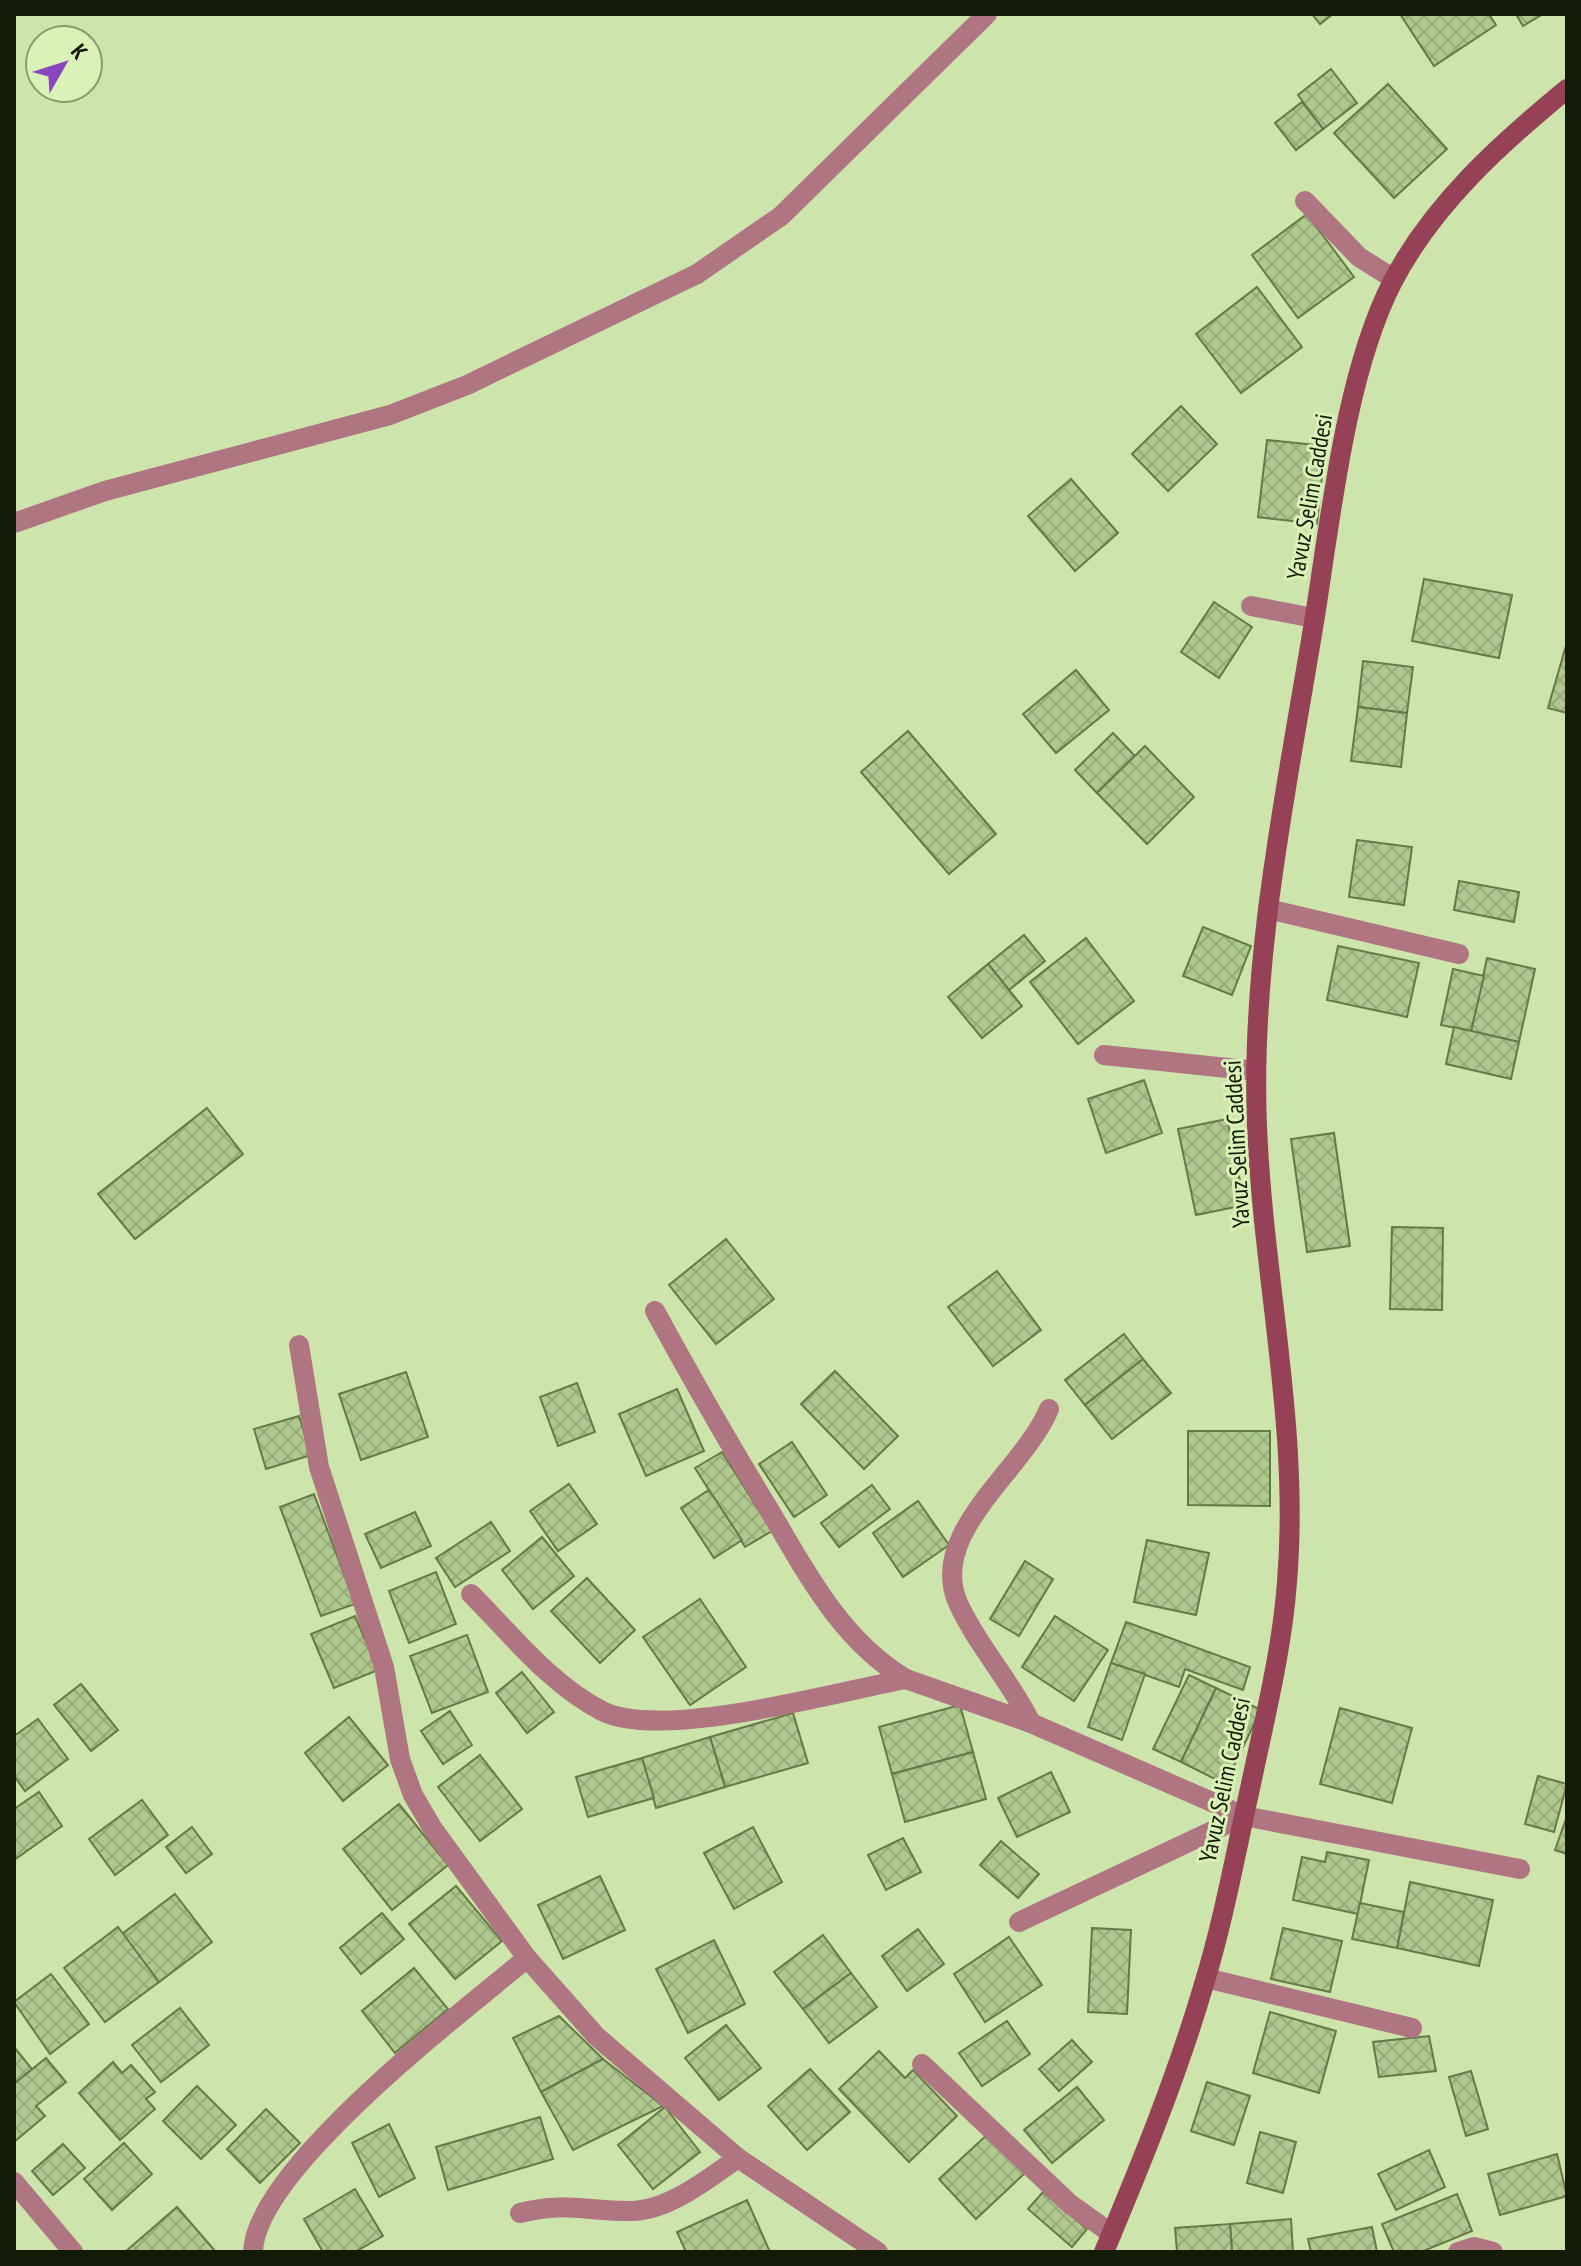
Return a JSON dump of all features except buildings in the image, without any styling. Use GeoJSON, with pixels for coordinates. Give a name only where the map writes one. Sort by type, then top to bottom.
{"type":"FeatureCollection","features":[{"type":"Feature","properties":{"kind":"street"},"geometry":{"type":"LineString","coordinates":[[14,523],[105,491],[390,415],[467,385],[697,274],[781,216],[987,14]]}},
{"type":"Feature","properties":{"kind":"street","name":"Yavuz Selim Caddesi"},"geometry":{"type":"LineString","coordinates":[[1108,2243],[1162,2109],[1206,1978],[1244,1816],[1281,1636],[1290,1533],[1289,1446],[1261,1192],[1256,1071],[1268,909],[1314,618],[1358,379],[1374,323],[1394,279],[1417,241],[1478,168],[1567,89]]}},
{"type":"Feature","properties":{"kind":"street"},"geometry":{"type":"LineString","coordinates":[[1305,201],[1342,242],[1375,269],[1394,279]]}},
{"type":"Feature","properties":{"kind":"street"},"geometry":{"type":"LineString","coordinates":[[1251,606],[1314,618]]}},
{"type":"Feature","properties":{"kind":"street"},"geometry":{"type":"LineString","coordinates":[[1268,909],[1459,954]]}},
{"type":"Feature","properties":{"kind":"street"},"geometry":{"type":"LineString","coordinates":[[1104,1055],[1256,1071]]}},
{"type":"Feature","properties":{"kind":"street"},"geometry":{"type":"LineString","coordinates":[[655,1311],[716,1422],[819,1593],[862,1647],[906,1679],[1031,1723],[1244,1816],[1520,1869]]}},
{"type":"Feature","properties":{"kind":"street"},"geometry":{"type":"LineString","coordinates":[[299,1345],[319,1467],[343,1549],[384,1667],[392,1722],[413,1795],[433,1829],[527,1958],[596,2036],[738,2158],[878,2252]]}},
{"type":"Feature","properties":{"kind":"street"},"geometry":{"type":"LineString","coordinates":[[1031,1723],[1017,1694],[958,1605],[950,1567],[955,1548],[970,1522],[1039,1434],[1049,1409]]}},
{"type":"Feature","properties":{"kind":"street"},"geometry":{"type":"LineString","coordinates":[[471,1594],[578,1696],[603,1711],[641,1722],[684,1721],[906,1679]]}},
{"type":"Feature","properties":{"kind":"street"},"geometry":{"type":"LineString","coordinates":[[1019,1922],[1244,1816]]}},
{"type":"Feature","properties":{"kind":"street"},"geometry":{"type":"LineString","coordinates":[[253,2252],[253,2241],[268,2208],[324,2136],[527,1958]]}},
{"type":"Feature","properties":{"kind":"street"},"geometry":{"type":"LineString","coordinates":[[1206,1978],[1412,2028]]}},
{"type":"Feature","properties":{"kind":"street"},"geometry":{"type":"LineString","coordinates":[[922,2064],[1108,2243]]}},
{"type":"Feature","properties":{"kind":"street"},"geometry":{"type":"LineString","coordinates":[[520,2213],[559,2205],[633,2211],[648,2209],[699,2185],[738,2158]]}},
{"type":"Feature","properties":{"kind":"street"},"geometry":{"type":"LineString","coordinates":[[14,2182],[73,2252]]}},
{"type":"Feature","properties":{"kind":"street"},"geometry":{"type":"LineString","coordinates":[[14,2201],[41,2214]]}},
{"type":"Feature","properties":{"kind":"street"},"geometry":{"type":"LineString","coordinates":[[1458,2252],[1474,2247],[1493,2252]]}}]}
